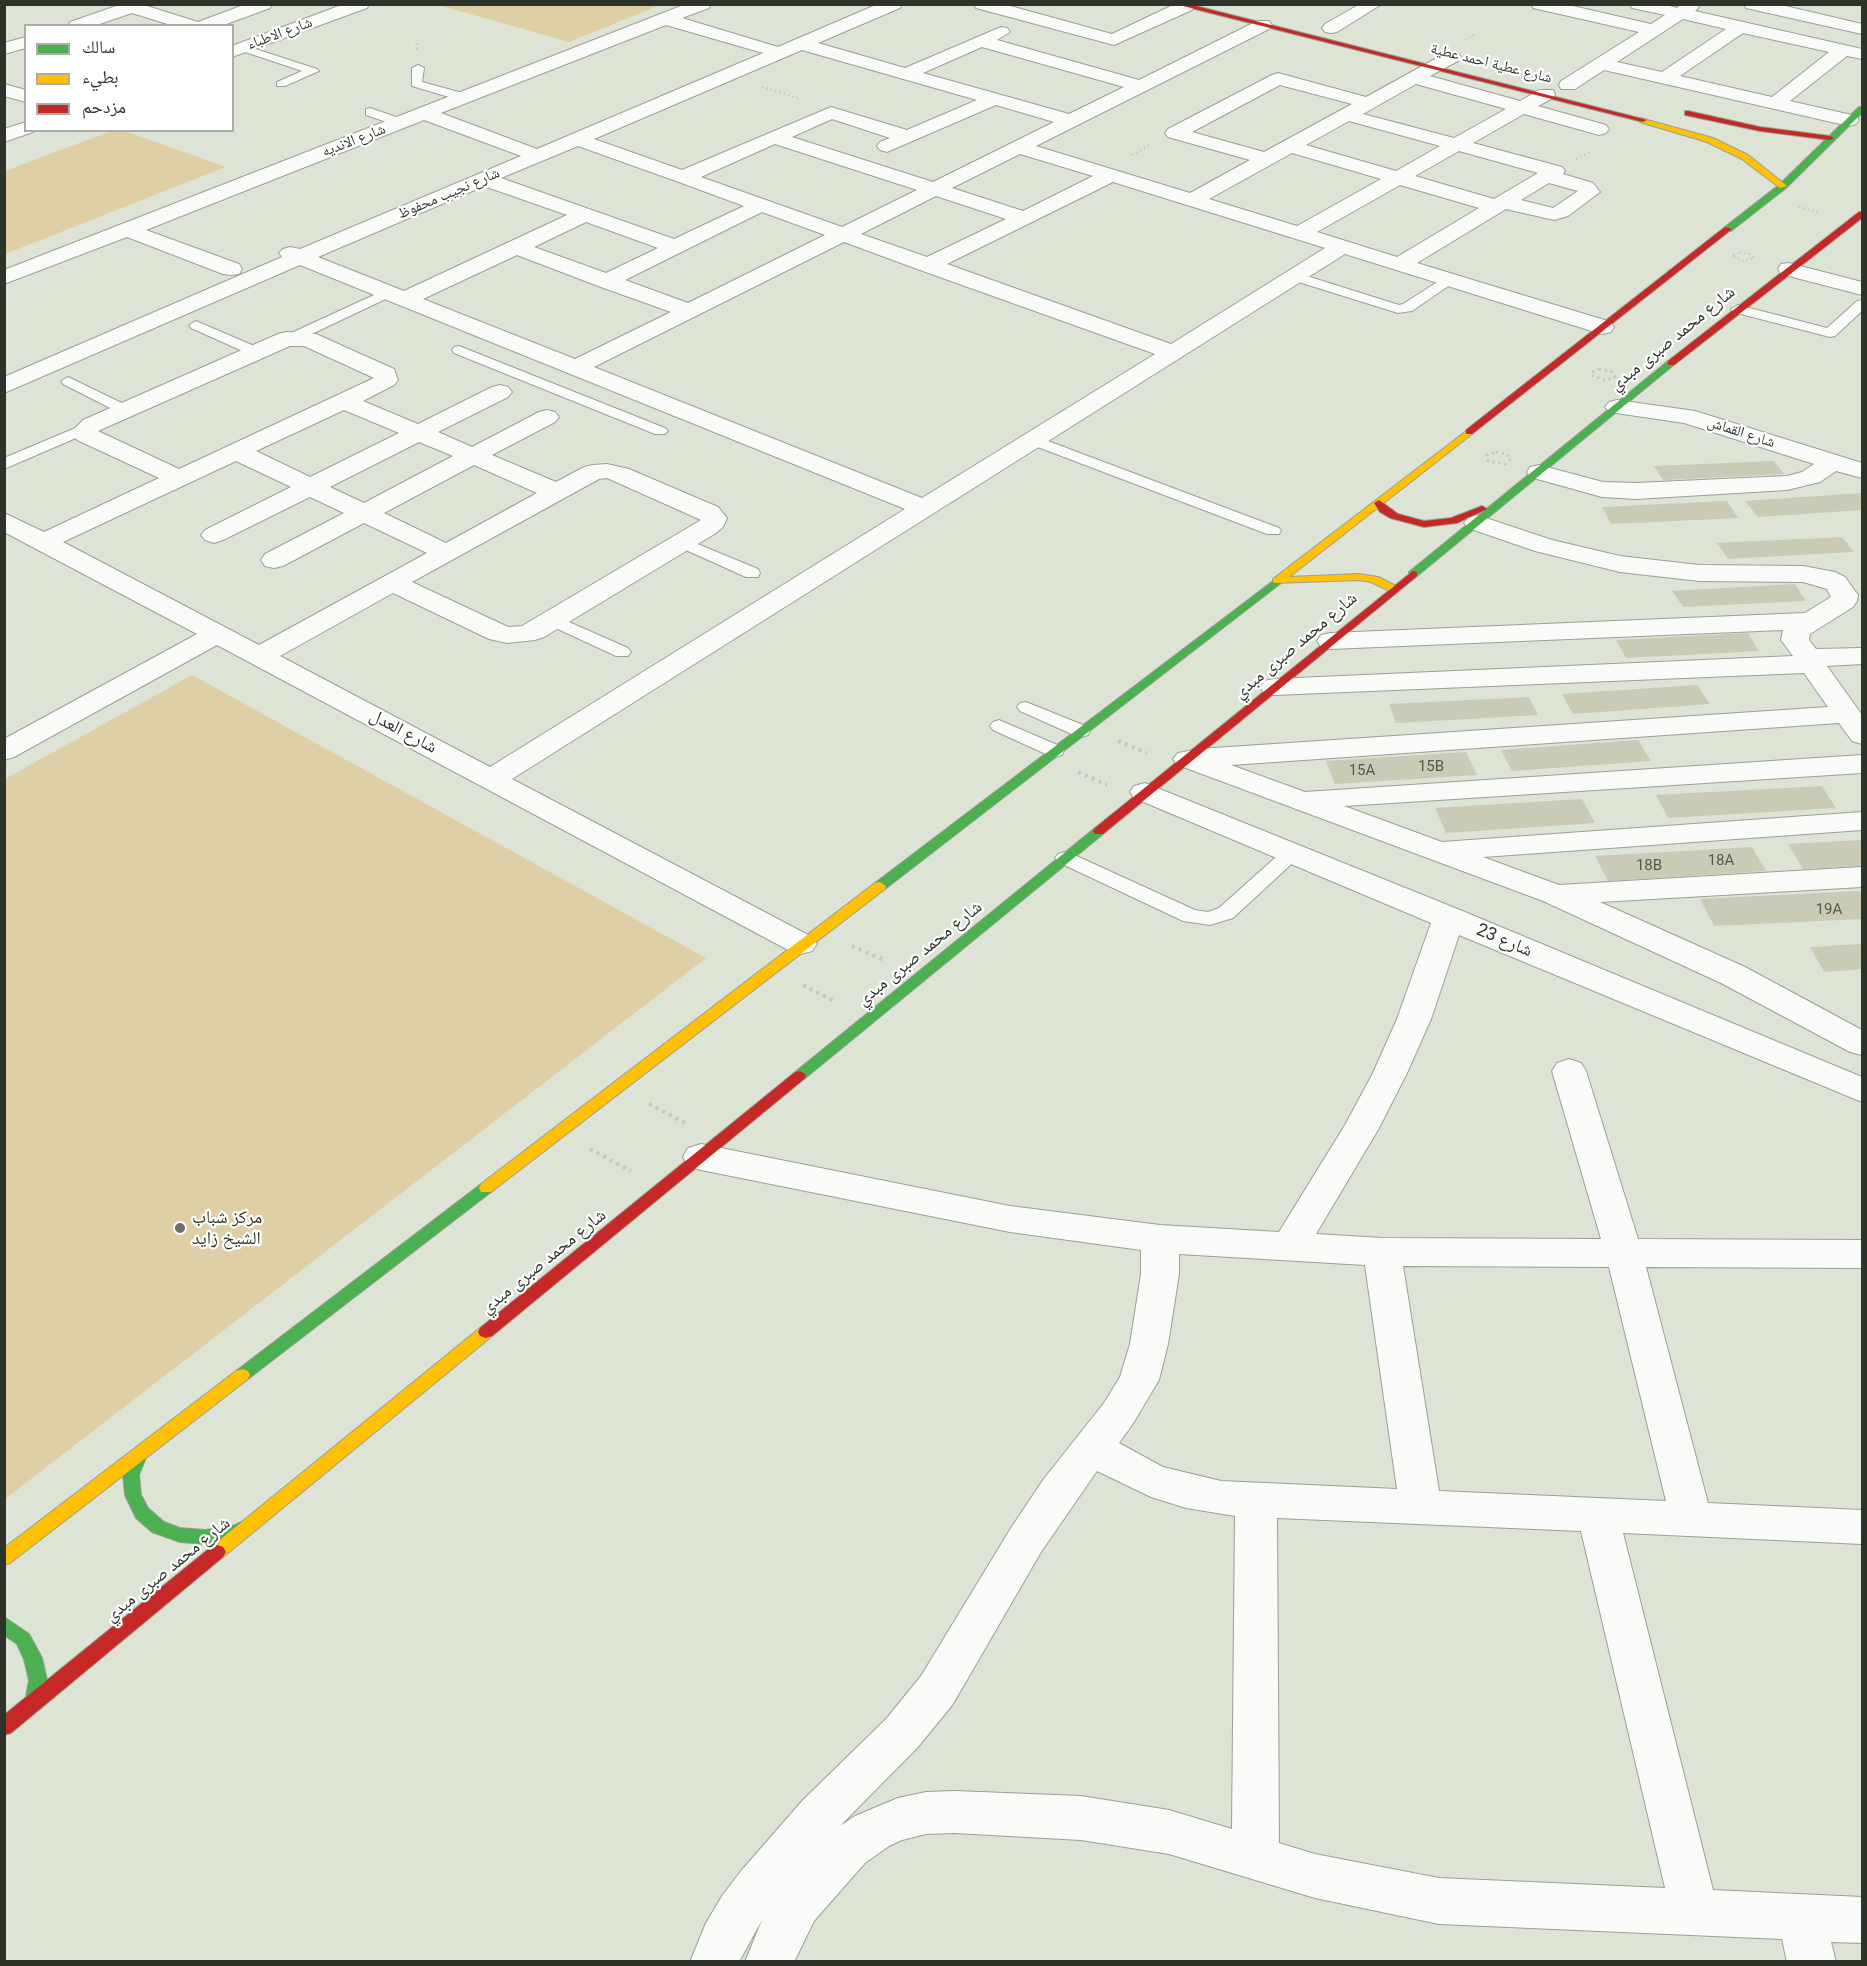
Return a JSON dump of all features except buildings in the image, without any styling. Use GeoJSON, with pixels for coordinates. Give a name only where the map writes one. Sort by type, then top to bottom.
{"type":"FeatureCollection","features":[{"type":"Feature","properties":{"kind":"main road","name":"شارع عطية احمد عطية"},"geometry":{"type":"LineString","coordinates":[[1232,4],[1262,15],[1545,87],[1668,126],[1710,140],[1753,161],[1783,186]]}},
{"type":"Feature","properties":{"kind":"main road","name":"شارع عطية احمد عطية"},"geometry":{"type":"LineString","coordinates":[[1182,5],[1312,24],[1396,44]]}},
{"type":"Feature","properties":{"kind":"main road","name":"شارع عطية احمد عطية"},"geometry":{"type":"LineString","coordinates":[[1545,87],[1568,86],[1590,90]]}},
{"type":"Feature","properties":{"kind":"main road"},"geometry":{"type":"LineString","coordinates":[[1675,111],[1760,129],[1830,138]]}},
{"type":"Feature","properties":{"kind":"main road"},"geometry":{"type":"LineString","coordinates":[[4,1558],[810,937],[1278,581],[1783,186],[1856,115]]}},
{"type":"Feature","properties":{"kind":"main road","name":"شارع محمد صبرى مبدي"},"geometry":{"type":"LineString","coordinates":[[4,1727],[1650,380],[1789,269],[1860,217]]}},
{"type":"Feature","properties":{"kind":"main road"},"geometry":{"type":"LineString","coordinates":[[1379,502],[1384,510],[1394,516],[1424,524],[1453,521],[1503,501]]}},
{"type":"Feature","properties":{"kind":"main road"},"geometry":{"type":"LineString","coordinates":[[1278,581],[1359,577],[1374,579],[1394,589]]}},
{"type":"Feature","properties":{"kind":"main road"},"geometry":{"type":"LineString","coordinates":[[139,1455],[132,1475],[133,1495],[142,1513],[158,1527],[180,1535],[205,1538],[232,1534],[255,1521]]}},
{"type":"Feature","properties":{"kind":"main road"},"geometry":{"type":"LineString","coordinates":[[4,1624],[22,1639],[33,1658],[38,1680],[34,1703]]}},
{"type":"Feature","properties":{"kind":"street"},"geometry":{"type":"LineString","coordinates":[[209,24],[264,4]]}},
{"type":"Feature","properties":{"kind":"street","name":"شارع الاطباء"},"geometry":{"type":"LineString","coordinates":[[241,45],[361,4]]}},
{"type":"Feature","properties":{"kind":"street","name":"شارع الانديه"},"geometry":{"type":"LineString","coordinates":[[4,278],[703,4]]}},
{"type":"Feature","properties":{"kind":"street","name":"شارع نجيب محفوظ"},"geometry":{"type":"LineString","coordinates":[[4,386],[519,148],[862,4]]}},
{"type":"Feature","properties":{"kind":"street","name":"شارع نجيب محفوظ"},"geometry":{"type":"LineString","coordinates":[[4,366],[231,269],[290,253],[484,179],[894,4]]}},
{"type":"Feature","properties":{"kind":"street"},"geometry":{"type":"LineString","coordinates":[[981,4],[1114,40],[1182,5]]}},
{"type":"Feature","properties":{"kind":"street"},"geometry":{"type":"LineString","coordinates":[[1312,24],[1347,4]]}},
{"type":"Feature","properties":{"kind":"street"},"geometry":{"type":"LineString","coordinates":[[1331,28],[1374,4]]}},
{"type":"Feature","properties":{"kind":"street"},"geometry":{"type":"LineString","coordinates":[[1539,4],[1654,30]]}},
{"type":"Feature","properties":{"kind":"street"},"geometry":{"type":"LineString","coordinates":[[1638,4],[1687,9],[1740,27],[1863,54]]}},
{"type":"Feature","properties":{"kind":"street"},"geometry":{"type":"LineString","coordinates":[[1752,4],[1863,29]]}},
{"type":"Feature","properties":{"kind":"street"},"geometry":{"type":"LineString","coordinates":[[82,24],[136,6],[188,24]]}},
{"type":"Feature","properties":{"kind":"street"},"geometry":{"type":"LineString","coordinates":[[1568,86],[1687,9]]}},
{"type":"Feature","properties":{"kind":"street"},"geometry":{"type":"LineString","coordinates":[[575,368],[1141,86],[1262,15]]}},
{"type":"Feature","properties":{"kind":"street"},"geometry":{"type":"LineString","coordinates":[[906,74],[1033,18]]}},
{"type":"Feature","properties":{"kind":"street"},"geometry":{"type":"LineString","coordinates":[[666,19],[780,53]]}},
{"type":"Feature","properties":{"kind":"street"},"geometry":{"type":"LineString","coordinates":[[1665,78],[1740,27]]}},
{"type":"Feature","properties":{"kind":"street"},"geometry":{"type":"LineString","coordinates":[[981,41],[1141,86]]}},
{"type":"Feature","properties":{"kind":"street"},"geometry":{"type":"LineString","coordinates":[[4,49],[24,43]]}},
{"type":"Feature","properties":{"kind":"street"},"geometry":{"type":"LineString","coordinates":[[802,44],[1071,121]]}},
{"type":"Feature","properties":{"kind":"street"},"geometry":{"type":"LineString","coordinates":[[1776,103],[1844,50]]}},
{"type":"Feature","properties":{"kind":"street"},"geometry":{"type":"LineString","coordinates":[[1192,200],[1415,78],[1431,59],[1458,59]]}},
{"type":"Feature","properties":{"kind":"street"},"geometry":{"type":"LineString","coordinates":[[1603,64],[1776,103],[1856,115]]}},
{"type":"Feature","properties":{"kind":"street"},"geometry":{"type":"LineString","coordinates":[[1415,78],[1599,129]]}},
{"type":"Feature","properties":{"kind":"street"},"geometry":{"type":"LineString","coordinates":[[1175,132],[1278,79],[1369,103]]}},
{"type":"Feature","properties":{"kind":"street"},"geometry":{"type":"LineString","coordinates":[[1300,233],[1522,108],[1545,87]]}},
{"type":"Feature","properties":{"kind":"street"},"geometry":{"type":"LineString","coordinates":[[850,162],[995,99]]}},
{"type":"Feature","properties":{"kind":"street"},"geometry":{"type":"LineString","coordinates":[[683,177],[831,113],[908,137]]}},
{"type":"Feature","properties":{"kind":"street"},"geometry":{"type":"LineString","coordinates":[[425,114],[539,156]]}},
{"type":"Feature","properties":{"kind":"street"},"geometry":{"type":"LineString","coordinates":[[1347,115],[1555,171],[1400,264]]}},
{"type":"Feature","properties":{"kind":"street"},"geometry":{"type":"LineString","coordinates":[[4,136],[24,129]]}},
{"type":"Feature","properties":{"kind":"street"},"geometry":{"type":"LineString","coordinates":[[1175,132],[1267,159]]}},
{"type":"Feature","properties":{"kind":"street"},"geometry":{"type":"LineString","coordinates":[[775,138],[1025,218]]}},
{"type":"Feature","properties":{"kind":"street"},"geometry":{"type":"LineString","coordinates":[[577,140],[1172,352]]}},
{"type":"Feature","properties":{"kind":"street"},"geometry":{"type":"LineString","coordinates":[[1290,146],[1398,178],[1499,204],[1554,214],[1561,212],[1590,192],[1586,187],[1546,176]]}},
{"type":"Feature","properties":{"kind":"street"},"geometry":{"type":"LineString","coordinates":[[1019,147],[1603,327]]}},
{"type":"Feature","properties":{"kind":"street"},"geometry":{"type":"LineString","coordinates":[[928,265],[1025,218],[1106,173]]}},
{"type":"Feature","properties":{"kind":"street"},"geometry":{"type":"LineString","coordinates":[[484,179],[676,247]]}},
{"type":"Feature","properties":{"kind":"street"},"geometry":{"type":"LineString","coordinates":[[606,280],[761,205]]}},
{"type":"Feature","properties":{"kind":"street"},"geometry":{"type":"LineString","coordinates":[[397,295],[515,247],[585,215]]}},
{"type":"Feature","properties":{"kind":"street"},"geometry":{"type":"LineString","coordinates":[[128,230],[231,269]]}},
{"type":"Feature","properties":{"kind":"street"},"geometry":{"type":"LineString","coordinates":[[491,779],[1343,246]]}},
{"type":"Feature","properties":{"kind":"street"},"geometry":{"type":"LineString","coordinates":[[515,247],[689,311]]}},
{"type":"Feature","properties":{"kind":"street"},"geometry":{"type":"LineString","coordinates":[[290,253],[924,508]]}},
{"type":"Feature","properties":{"kind":"street"},"geometry":{"type":"LineString","coordinates":[[1789,269],[1863,289]]}},
{"type":"Feature","properties":{"kind":"street"},"geometry":{"type":"LineString","coordinates":[[43,542],[382,383],[386,380],[386,374],[308,339],[281,340],[85,429],[86,435],[179,478]]}},
{"type":"Feature","properties":{"kind":"street","name":"شارع القماش"},"geometry":{"type":"LineString","coordinates":[[1650,380],[1700,405],[1861,456]]}},
{"type":"Feature","properties":{"kind":"street"},"geometry":{"type":"LineString","coordinates":[[214,535],[500,392]]}},
{"type":"Feature","properties":{"kind":"street"},"geometry":{"type":"LineString","coordinates":[[344,401],[557,492]]}},
{"type":"Feature","properties":{"kind":"street","name":"شارع القماش"},"geometry":{"type":"LineString","coordinates":[[1617,407],[1687,416],[1833,462],[1861,456]]}},
{"type":"Feature","properties":{"kind":"street"},"geometry":{"type":"LineString","coordinates":[[274,560],[547,417]]}},
{"type":"Feature","properties":{"kind":"street"},"geometry":{"type":"LineString","coordinates":[[236,451],[447,553]]}},
{"type":"Feature","properties":{"kind":"street"},"geometry":{"type":"LineString","coordinates":[[1539,472],[1602,489],[1636,491],[1787,483],[1811,477],[1833,462]]}},
{"type":"Feature","properties":{"kind":"street"},"geometry":{"type":"LineString","coordinates":[[259,656],[392,582],[447,553],[592,472],[614,472],[712,515],[714,522],[683,543],[553,620],[525,634],[507,635],[392,582]]}},
{"type":"Feature","properties":{"kind":"street","name":"شارع العدل"},"geometry":{"type":"LineString","coordinates":[[4,521],[491,779],[810,937]]}},
{"type":"Feature","properties":{"kind":"street"},"geometry":{"type":"LineString","coordinates":[[1477,523],[1544,546],[1620,564],[1700,573],[1815,575],[1836,583],[1863,581]]}},
{"type":"Feature","properties":{"kind":"street"},"geometry":{"type":"LineString","coordinates":[[1836,583],[1845,595],[1844,601],[1810,621],[1795,633],[1794,640],[1855,725]]}},
{"type":"Feature","properties":{"kind":"street"},"geometry":{"type":"LineString","coordinates":[[1331,641],[1810,621]]}},
{"type":"Feature","properties":{"kind":"street"},"geometry":{"type":"LineString","coordinates":[[4,751],[218,634]]}},
{"type":"Feature","properties":{"kind":"street"},"geometry":{"type":"LineString","coordinates":[[1274,687],[1808,661],[1863,656]]}},
{"type":"Feature","properties":{"kind":"street"},"geometry":{"type":"LineString","coordinates":[[1183,763],[1855,725]]}},
{"type":"Feature","properties":{"kind":"street"},"geometry":{"type":"LineString","coordinates":[[1183,763],[1300,800],[1554,894],[1673,946],[1794,1006],[1863,1044]]}},
{"type":"Feature","properties":{"kind":"street"},"geometry":{"type":"LineString","coordinates":[[1300,800],[1863,764]]}},
{"type":"Feature","properties":{"kind":"street","name":"شارع 23"},"geometry":{"type":"LineString","coordinates":[[1142,795],[1292,852],[1863,1090]]}},
{"type":"Feature","properties":{"kind":"street"},"geometry":{"type":"LineString","coordinates":[[1437,850],[1863,821]]}},
{"type":"Feature","properties":{"kind":"street"},"geometry":{"type":"LineString","coordinates":[[1554,894],[1863,877]]}},
{"type":"Feature","properties":{"kind":"street"},"geometry":{"type":"LineString","coordinates":[[1289,1247],[1361,1128],[1390,1073],[1418,1009],[1449,918]]}},
{"type":"Feature","properties":{"kind":"street"},"geometry":{"type":"LineString","coordinates":[[1569,1071],[1624,1253],[1691,1519]]}},
{"type":"Feature","properties":{"kind":"street"},"geometry":{"type":"LineString","coordinates":[[711,1149],[1010,1219],[1160,1239],[1382,1252],[1863,1254]]}},
{"type":"Feature","properties":{"kind":"street"},"geometry":{"type":"LineString","coordinates":[[769,1962],[780,1935],[833,1831],[878,1758],[937,1690],[1026,1540],[1118,1414],[1139,1380],[1156,1309],[1160,1239]]}},
{"type":"Feature","properties":{"kind":"street"},"geometry":{"type":"LineString","coordinates":[[1382,1252],[1421,1508]]}},
{"type":"Feature","properties":{"kind":"street"},"geometry":{"type":"LineString","coordinates":[[1092,1447],[1120,1465],[1151,1479],[1186,1491],[1221,1498],[1863,1527]]}},
{"type":"Feature","properties":{"kind":"street"},"geometry":{"type":"LineString","coordinates":[[1255,1858],[1256,1501]]}},
{"type":"Feature","properties":{"kind":"street"},"geometry":{"type":"LineString","coordinates":[[1598,1516],[1695,1913]]}},
{"type":"Feature","properties":{"kind":"street"},"geometry":{"type":"LineString","coordinates":[[714,1962],[739,1912],[833,1831],[872,1831],[898,1820],[926,1813],[955,1812],[1081,1818],[1125,1824],[1168,1832],[1315,1876],[1439,1900],[1695,1913],[1807,1940],[1863,1920]]}},
{"type":"Feature","properties":{"kind":"lane"},"geometry":{"type":"LineString","coordinates":[[241,45],[313,70],[281,84]]}},
{"type":"Feature","properties":{"kind":"lane"},"geometry":{"type":"LineString","coordinates":[[418,68],[416,84],[466,98]]}},
{"type":"Feature","properties":{"kind":"lane"},"geometry":{"type":"LineString","coordinates":[[370,112],[401,123]]}},
{"type":"Feature","properties":{"kind":"lane"},"geometry":{"type":"LineString","coordinates":[[1294,276],[1398,309],[1407,308],[1450,279]]}},
{"type":"Feature","properties":{"kind":"lane"},"geometry":{"type":"LineString","coordinates":[[292,338],[397,295]]}},
{"type":"Feature","properties":{"kind":"lane"},"geometry":{"type":"LineString","coordinates":[[1738,309],[1830,333],[1863,304]]}},
{"type":"Feature","properties":{"kind":"lane"},"geometry":{"type":"LineString","coordinates":[[196,325],[254,351]]}},
{"type":"Feature","properties":{"kind":"lane"},"geometry":{"type":"LineString","coordinates":[[459,350],[660,431]]}},
{"type":"Feature","properties":{"kind":"lane"},"geometry":{"type":"LineString","coordinates":[[542,384],[575,368]]}},
{"type":"Feature","properties":{"kind":"lane"},"geometry":{"type":"LineString","coordinates":[[68,381],[125,410]]}},
{"type":"Feature","properties":{"kind":"lane"},"geometry":{"type":"LineString","coordinates":[[4,464],[85,429]]}},
{"type":"Feature","properties":{"kind":"lane"},"geometry":{"type":"LineString","coordinates":[[1032,440],[1273,531]]}},
{"type":"Feature","properties":{"kind":"lane"},"geometry":{"type":"LineString","coordinates":[[683,543],[752,573]]}},
{"type":"Feature","properties":{"kind":"lane"},"geometry":{"type":"LineString","coordinates":[[553,620],[622,652]]}},
{"type":"Feature","properties":{"kind":"lane"},"geometry":{"type":"LineString","coordinates":[[1026,707],[1084,729]]}},
{"type":"Feature","properties":{"kind":"lane"},"geometry":{"type":"LineString","coordinates":[[999,726],[1051,754]]}},
{"type":"Feature","properties":{"kind":"lane"},"geometry":{"type":"LineString","coordinates":[[1065,858],[1190,916],[1210,919],[1226,914],[1292,852]]}},
{"type":"Feature","properties":{"kind":"path"},"geometry":{"type":"LineString","coordinates":[[726,76],[812,102],[831,113]]}},
{"type":"Feature","properties":{"kind":"path"},"geometry":{"type":"LineString","coordinates":[[1106,173],[1175,132]]}},
{"type":"Feature","properties":{"kind":"path"},"geometry":{"type":"LineString","coordinates":[[1766,199],[1860,217]]}},
{"type":"Feature","properties":{"kind":"path"},"geometry":{"type":"LineString","coordinates":[[1740,252],[1750,254],[1755,258],[1750,261],[1734,258],[1732,254],[1740,252]]}},
{"type":"Feature","properties":{"kind":"path"},"geometry":{"type":"LineString","coordinates":[[1599,369],[1611,371],[1616,376],[1610,380],[1594,378],[1592,372],[1599,369]]}},
{"type":"Feature","properties":{"kind":"path"},"geometry":{"type":"LineString","coordinates":[[1496,452],[1507,454],[1511,459],[1505,464],[1488,461],[1487,455],[1496,452]]}},
{"type":"Feature","properties":{"kind":"path"},"geometry":{"type":"LineString","coordinates":[[1084,729],[1183,763]]}},
{"type":"Feature","properties":{"kind":"path"},"geometry":{"type":"LineString","coordinates":[[1051,754],[1142,795]]}},
{"type":"Feature","properties":{"kind":"path"},"geometry":{"type":"LineString","coordinates":[[810,937],[920,976]]}},
{"type":"Feature","properties":{"kind":"path"},"geometry":{"type":"LineString","coordinates":[[770,968],[869,1019]]}},
{"type":"Feature","properties":{"kind":"path"},"geometry":{"type":"LineString","coordinates":[[615,1088],[711,1149]]}},
{"type":"Feature","properties":{"kind":"path"},"geometry":{"type":"LineString","coordinates":[[557,1132],[663,1188]]}},
{"type":"Feature","properties":{"kind":"shaded area"},"geometry":{"type":"Polygon","coordinates":[[[660,4],[569,42],[438,5],[660,4]]]}},
{"type":"Feature","properties":{"kind":"shaded area"},"geometry":{"type":"Polygon","coordinates":[[[109,132],[128,132],[226,167],[5,254],[5,171],[109,132]]]}},
{"type":"Feature","properties":{"kind":"shaded area","name":"مركز شباب الشيخ زايد"},"geometry":{"type":"Polygon","coordinates":[[[192,675],[706,958],[5,1499],[5,779],[192,675]]]}},
{"type":"Feature","properties":{"kind":"traffic: fast"},"geometry":{"type":"LineString","coordinates":[[1728,229],[1783,186],[1862,109]]}},
{"type":"Feature","properties":{"kind":"traffic: fast"},"geometry":{"type":"LineString","coordinates":[[1413,574],[1671,363]]}},
{"type":"Feature","properties":{"kind":"traffic: fast"},"geometry":{"type":"LineString","coordinates":[[880,886],[1277,581]]}},
{"type":"Feature","properties":{"kind":"traffic: fast"},"geometry":{"type":"LineString","coordinates":[[799,1076],[1099,831]]}},
{"type":"Feature","properties":{"kind":"traffic: fast"},"geometry":{"type":"LineString","coordinates":[[242,1375],[486,1188]]}},
{"type":"Feature","properties":{"kind":"traffic: fast"},"geometry":{"type":"LineString","coordinates":[[139,1455],[131,1475],[133,1495],[142,1513],[158,1527],[180,1535],[205,1537],[232,1534],[242,1529]]}},
{"type":"Feature","properties":{"kind":"traffic: fast"},"geometry":{"type":"LineString","coordinates":[[4,1624],[23,1639],[33,1658],[38,1680],[34,1703]]}},
{"type":"Feature","properties":{"kind":"traffic: slow"},"geometry":{"type":"LineString","coordinates":[[1643,120],[1710,140],[1745,157],[1783,186]]}},
{"type":"Feature","properties":{"kind":"traffic: slow"},"geometry":{"type":"LineString","coordinates":[[1277,581],[1469,432]]}},
{"type":"Feature","properties":{"kind":"traffic: slow"},"geometry":{"type":"LineString","coordinates":[[1278,581],[1359,577],[1374,579],[1394,589]]}},
{"type":"Feature","properties":{"kind":"traffic: slow"},"geometry":{"type":"LineString","coordinates":[[486,1188],[880,886]]}},
{"type":"Feature","properties":{"kind":"traffic: slow"},"geometry":{"type":"LineString","coordinates":[[217,1552],[486,1332]]}},
{"type":"Feature","properties":{"kind":"traffic: slow"},"geometry":{"type":"LineString","coordinates":[[4,1558],[242,1375]]}},
{"type":"Feature","properties":{"kind":"traffic: jam"},"geometry":{"type":"LineString","coordinates":[[1178,4],[1643,120]]}},
{"type":"Feature","properties":{"kind":"traffic: jam"},"geometry":{"type":"LineString","coordinates":[[1688,113],[1760,129],[1830,138]]}},
{"type":"Feature","properties":{"kind":"traffic: jam"},"geometry":{"type":"LineString","coordinates":[[1671,363],[1862,214]]}},
{"type":"Feature","properties":{"kind":"traffic: jam"},"geometry":{"type":"LineString","coordinates":[[1469,432],[1728,229]]}},
{"type":"Feature","properties":{"kind":"traffic: jam"},"geometry":{"type":"LineString","coordinates":[[1379,503],[1384,510],[1394,516],[1424,524],[1453,521],[1482,509]]}},
{"type":"Feature","properties":{"kind":"traffic: jam"},"geometry":{"type":"LineString","coordinates":[[1099,831],[1413,574]]}},
{"type":"Feature","properties":{"kind":"traffic: jam"},"geometry":{"type":"LineString","coordinates":[[486,1332],[799,1076]]}},
{"type":"Feature","properties":{"kind":"traffic: jam"},"geometry":{"type":"LineString","coordinates":[[4,1727],[217,1552]]}},
{"type":"Feature","properties":{"kind":"place","name":"مركز شباب الشيخ زايد"},"geometry":{"type":"Point","coordinates":[180,1228]}}]}
